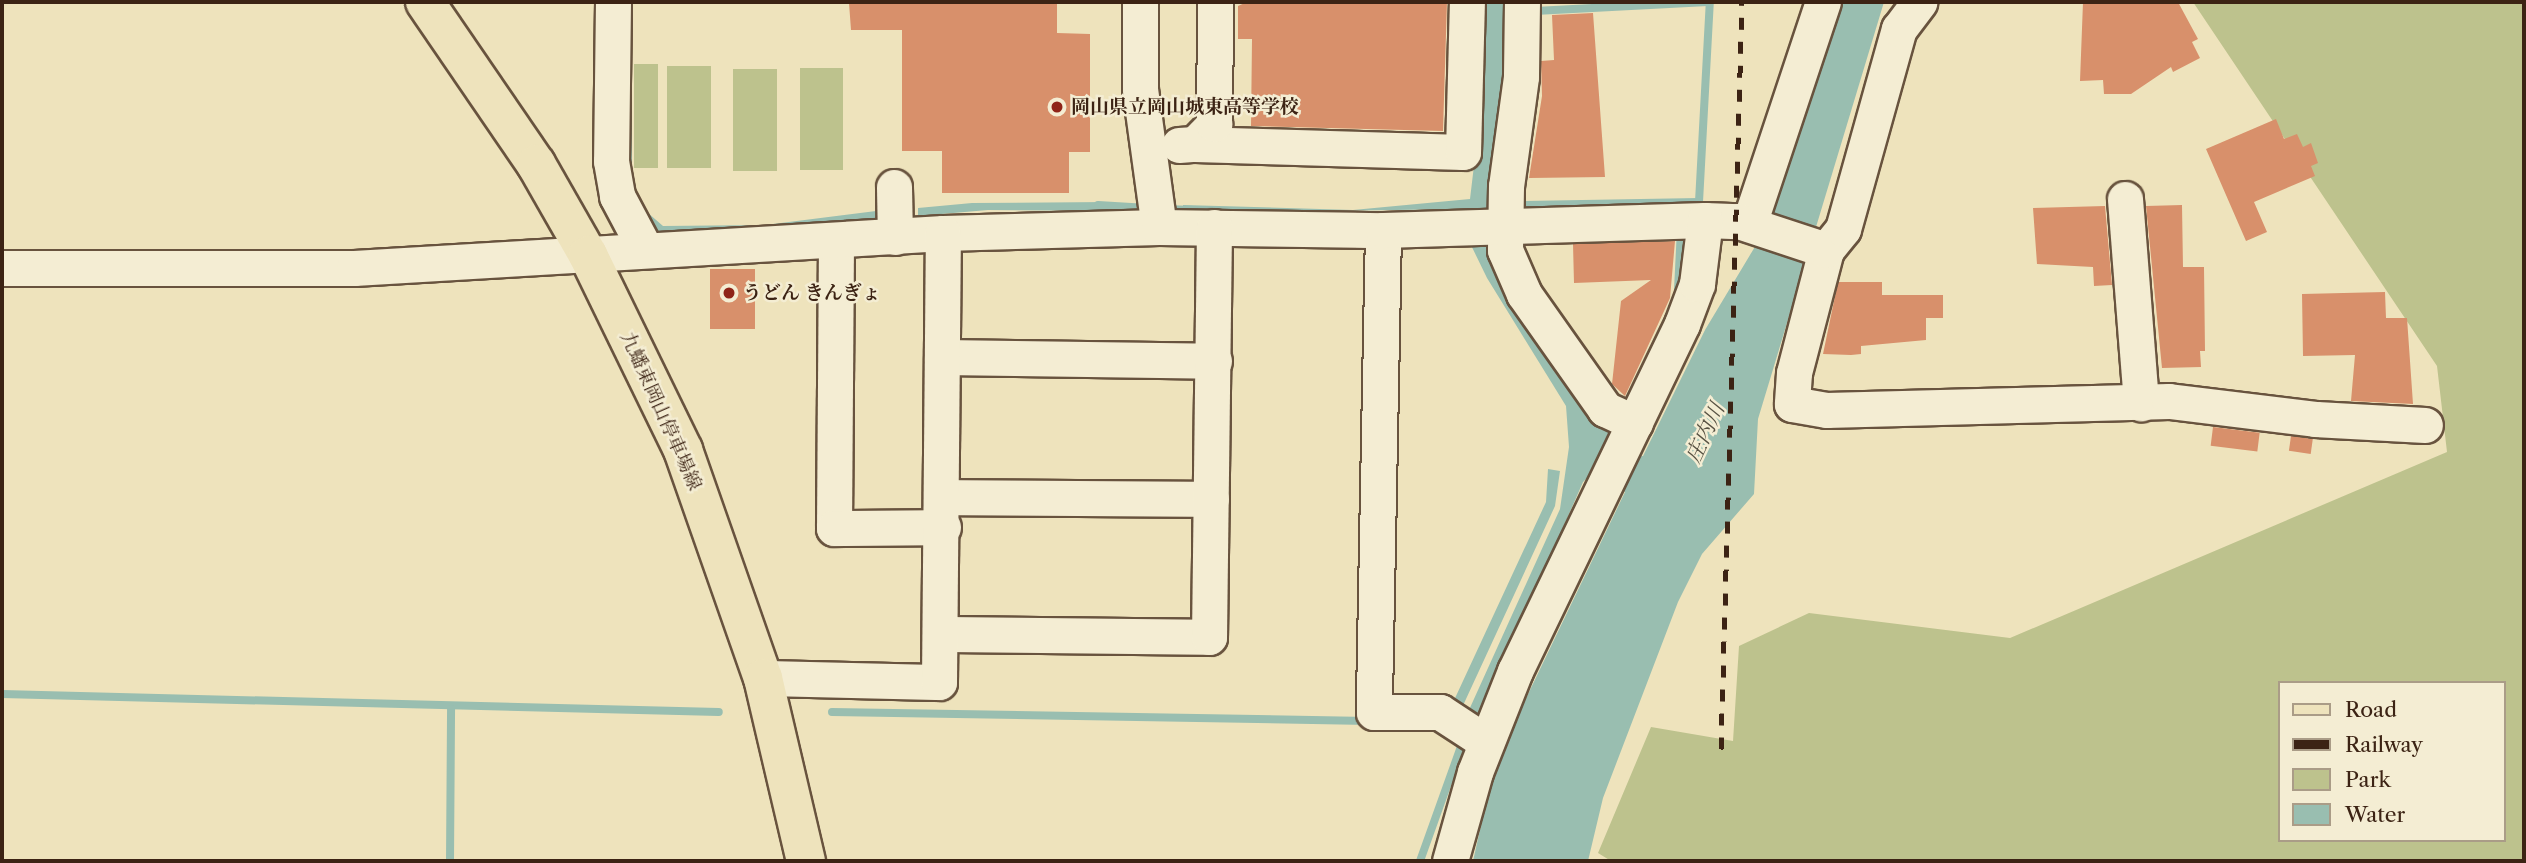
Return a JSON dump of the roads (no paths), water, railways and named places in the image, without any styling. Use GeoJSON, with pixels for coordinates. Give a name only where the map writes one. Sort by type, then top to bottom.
{"type":"FeatureCollection","features":[{"type":"Feature","properties":{"kind":"main road","name":"九蟠東岡山停車場線"},"geometry":{"type":"LineString","coordinates":[[425,2],[536,164],[588,255],[683,450],[763,678],[806,861]]}},
{"type":"Feature","properties":{"kind":"street"},"geometry":{"type":"LineString","coordinates":[[613,2],[611,161],[617,196],[644,247]]}},
{"type":"Feature","properties":{"kind":"street"},"geometry":{"type":"LineString","coordinates":[[1140,2],[1140,89],[1158,216]]}},
{"type":"Feature","properties":{"kind":"street"},"geometry":{"type":"LineString","coordinates":[[1195,144],[1214,124],[1215,2]]}},
{"type":"Feature","properties":{"kind":"street"},"geometry":{"type":"LineString","coordinates":[[1147,145],[1463,152],[1468,2]]}},
{"type":"Feature","properties":{"kind":"street"},"geometry":{"type":"LineString","coordinates":[[1522,2],[1521,77],[1488,223],[1505,250],[1524,294],[1605,409],[1627,426]]}},
{"type":"Feature","properties":{"kind":"street"},"geometry":{"type":"LineString","coordinates":[[1754,226],[1823,2]]}},
{"type":"Feature","properties":{"kind":"street"},"geometry":{"type":"LineString","coordinates":[[1919,2],[1899,29],[1843,229],[1821,248],[1794,373],[1792,404],[1840,410],[2141,403],[2426,425]]}},
{"type":"Feature","properties":{"kind":"street"},"geometry":{"type":"LineString","coordinates":[[2125,200],[2141,403]]}},
{"type":"Feature","properties":{"kind":"street"},"geometry":{"type":"LineString","coordinates":[[2,268],[354,268],[588,255],[644,247],[836,241],[895,214],[943,233],[1158,216],[1214,227],[1383,230],[1488,223],[1705,220],[1754,226],[1821,248]]}},
{"type":"Feature","properties":{"kind":"street"},"geometry":{"type":"LineString","coordinates":[[1450,861],[1476,735],[1606,483],[1627,426],[1697,284],[1705,220]]}},
{"type":"Feature","properties":{"kind":"street"},"geometry":{"type":"LineString","coordinates":[[941,634],[1209,637],[1214,227]]}},
{"type":"Feature","properties":{"kind":"street"},"geometry":{"type":"LineString","coordinates":[[1383,230],[1374,712],[1440,712],[1476,735]]}},
{"type":"Feature","properties":{"kind":"street"},"geometry":{"type":"LineString","coordinates":[[763,678],[939,682],[943,512],[943,233]]}},
{"type":"Feature","properties":{"kind":"street"},"geometry":{"type":"LineString","coordinates":[[836,241],[834,528],[943,512],[1211,499]]}},
{"type":"Feature","properties":{"kind":"street"},"geometry":{"type":"LineString","coordinates":[[942,356],[1214,361]]}},
{"type":"Feature","properties":{"kind":"water"},"geometry":{"type":"Polygon","coordinates":[[[625,2],[632,2],[632,186],[648,213],[663,226],[765,225],[876,211],[877,222],[659,233],[640,218],[625,192],[625,2]]]}},
{"type":"Feature","properties":{"kind":"water","name":"庄内川"},"geometry":{"type":"Polygon","coordinates":[[[1486,2],[1511,2],[1494,206],[1606,416],[1609,436],[1633,457],[1643,456],[1705,330],[1756,245],[1835,2],[1884,2],[1758,419],[1754,494],[1702,554],[1678,602],[1603,798],[1588,861],[1473,861],[1495,763],[1625,492],[1590,475],[1583,482],[1476,727],[1464,721],[1560,509],[1569,447],[1566,406],[1487,278],[1469,241],[1467,209],[1183,213],[1183,205],[1353,210],[1470,199],[1485,73],[1486,2]]]}},
{"type":"Feature","properties":{"kind":"water"},"geometry":{"type":"Polygon","coordinates":[[[1108,202],[1108,211],[988,210],[918,216],[918,208],[972,203],[1108,202]]]}},
{"type":"Feature","properties":{"kind":"water"},"geometry":{"type":"Polygon","coordinates":[[[1548,469],[1560,471],[1555,506],[1460,712],[1450,709],[1546,502],[1548,469]]]}},
{"type":"Feature","properties":{"kind":"waterway"},"geometry":{"type":"LineString","coordinates":[[1535,11],[1708,2]]}},
{"type":"Feature","properties":{"kind":"waterway"},"geometry":{"type":"LineString","coordinates":[[1516,196],[1523,205],[1699,202],[1710,2]]}},
{"type":"Feature","properties":{"kind":"waterway"},"geometry":{"type":"LineString","coordinates":[[1098,205],[1148,208]]}},
{"type":"Feature","properties":{"kind":"waterway"},"geometry":{"type":"LineString","coordinates":[[1165,209],[1194,210]]}},
{"type":"Feature","properties":{"kind":"waterway"},"geometry":{"type":"LineString","coordinates":[[1678,290],[1681,229]]}},
{"type":"Feature","properties":{"kind":"waterway"},"geometry":{"type":"LineString","coordinates":[[2,694],[719,712]]}},
{"type":"Feature","properties":{"kind":"waterway"},"geometry":{"type":"LineString","coordinates":[[450,861],[451,709]]}},
{"type":"Feature","properties":{"kind":"waterway"},"geometry":{"type":"LineString","coordinates":[[832,712],[1369,721]]}},
{"type":"Feature","properties":{"kind":"waterway"},"geometry":{"type":"LineString","coordinates":[[1420,861],[1464,738]]}},
{"type":"Feature","properties":{"kind":"railway"},"geometry":{"type":"LineString","coordinates":[[1721,749],[1742,2]]}},
{"type":"Feature","properties":{"kind":"place","name":"岡山県立岡山城東高等学校"},"geometry":{"type":"Point","coordinates":[1057,107]}},
{"type":"Feature","properties":{"kind":"place","name":"うどん きんぎょ"},"geometry":{"type":"Point","coordinates":[729,293]}}]}
